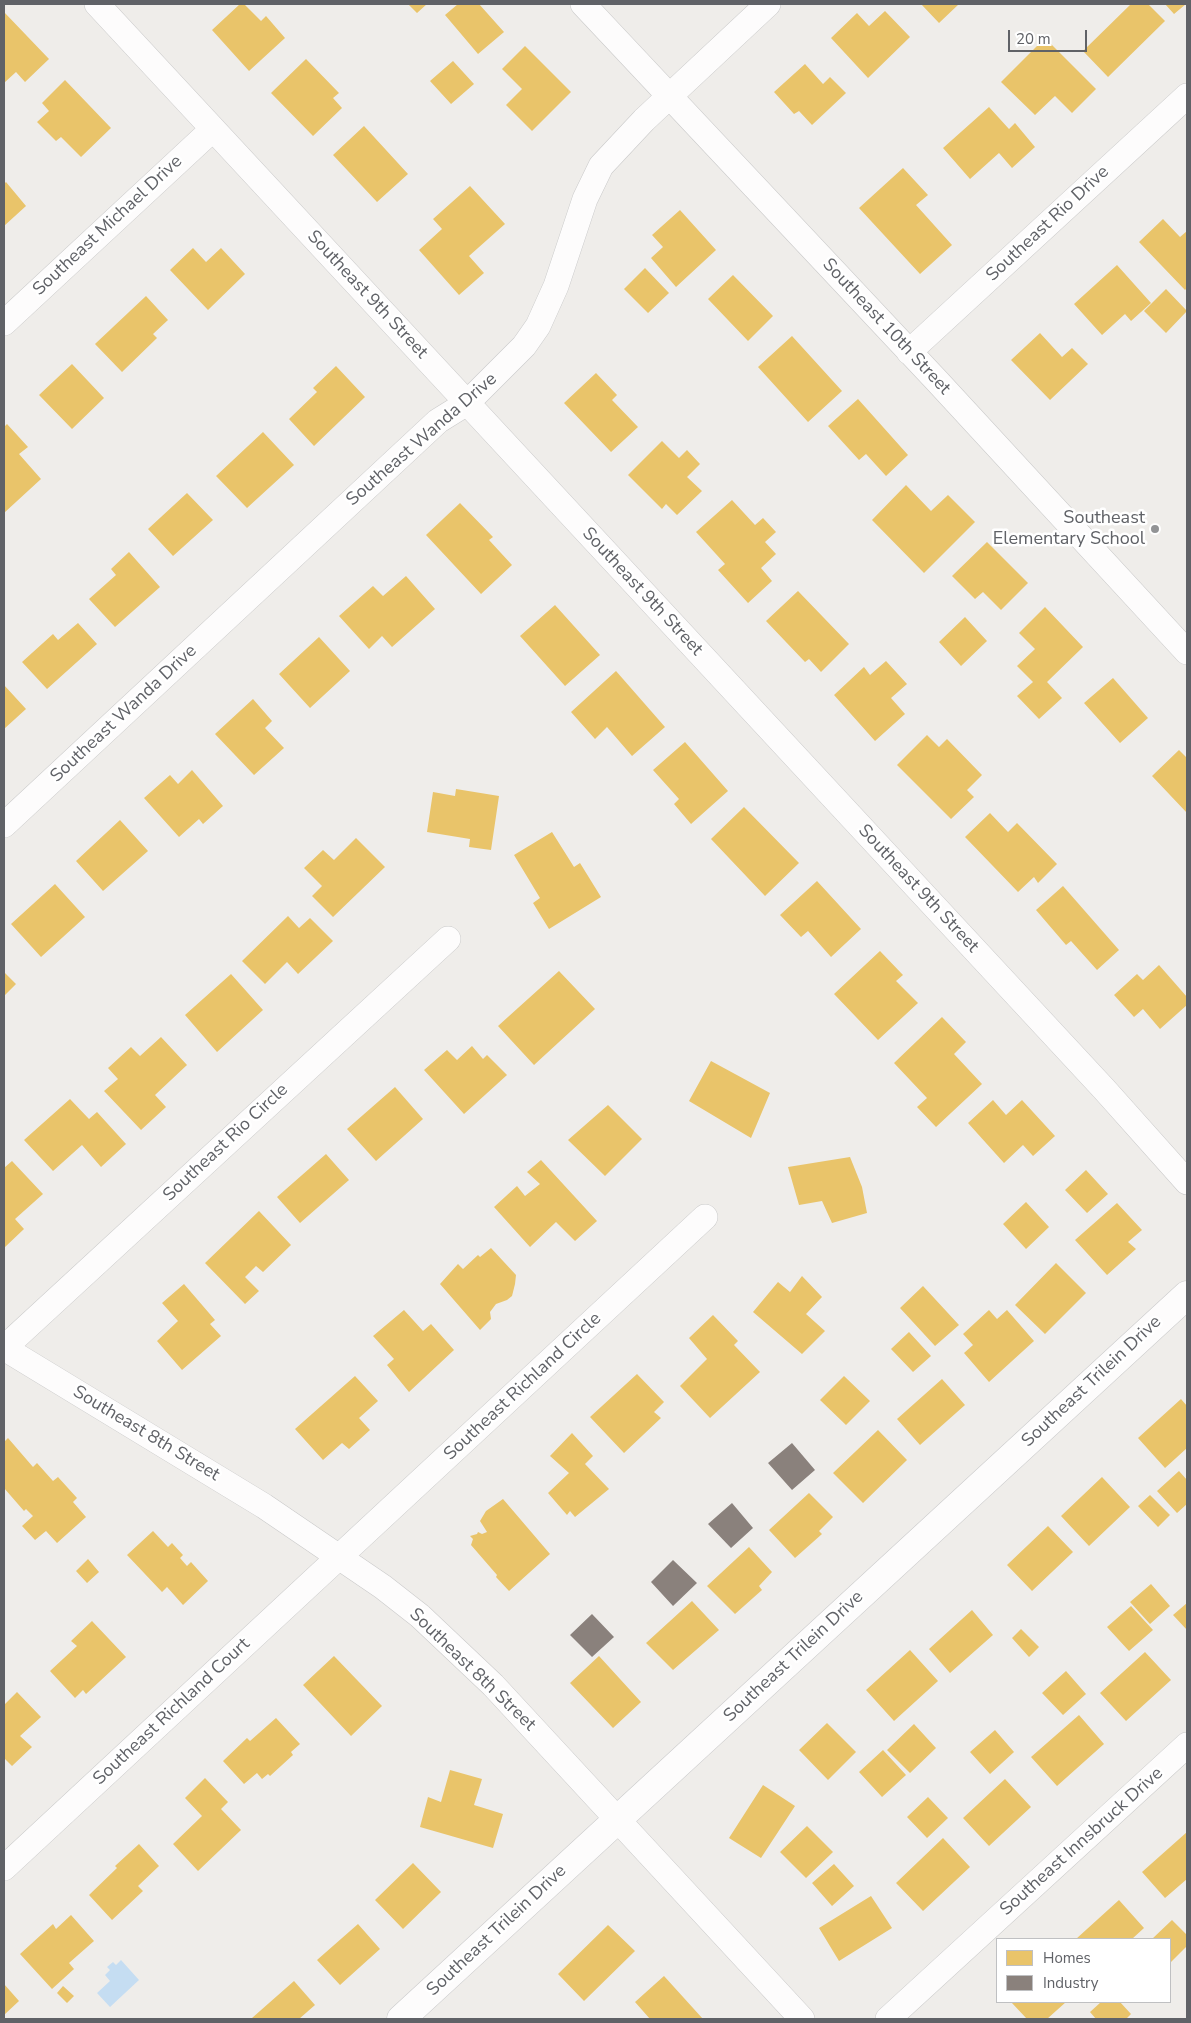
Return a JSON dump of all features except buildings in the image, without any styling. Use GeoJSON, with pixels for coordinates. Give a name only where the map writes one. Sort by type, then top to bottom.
{"type":"FeatureCollection","features":[{"type":"Feature","properties":{"kind":"street","name":"Southeast 9th Street"},"geometry":{"type":"LineString","coordinates":[[97,4],[1098,1082],[1187,1182]]}},
{"type":"Feature","properties":{"kind":"street","name":"Southeast 10th Street"},"geometry":{"type":"LineString","coordinates":[[583,4],[1187,652]]}},
{"type":"Feature","properties":{"kind":"street","name":"Southeast Wanda Drive"},"geometry":{"type":"LineString","coordinates":[[4,826],[438,421],[467,403],[524,346],[538,326],[556,286],[585,199],[601,166],[621,143],[669,96],[768,4]]}},
{"type":"Feature","properties":{"kind":"street","name":"Southeast Rio Drive"},"geometry":{"type":"LineString","coordinates":[[909,352],[1187,96]]}},
{"type":"Feature","properties":{"kind":"street","name":"Southeast Michael Drive"},"geometry":{"type":"LineString","coordinates":[[4,323],[213,129]]}},
{"type":"Feature","properties":{"kind":"street","name":"Southeast Rio Circle"},"geometry":{"type":"LineString","coordinates":[[4,1348],[448,939]]}},
{"type":"Feature","properties":{"kind":"street","name":"Southeast Richland Circle"},"geometry":{"type":"LineString","coordinates":[[340,1557],[705,1217]]}},
{"type":"Feature","properties":{"kind":"street","name":"Southeast Trilein Drive"},"geometry":{"type":"LineString","coordinates":[[402,2019],[1187,1295]]}},
{"type":"Feature","properties":{"kind":"street","name":"Southeast 8th Street"},"geometry":{"type":"LineString","coordinates":[[4,1348],[264,1506],[383,1587],[420,1616],[492,1685],[802,2019]]}},
{"type":"Feature","properties":{"kind":"street","name":"Southeast Richland Court"},"geometry":{"type":"LineString","coordinates":[[4,1868],[340,1557]]}},
{"type":"Feature","properties":{"kind":"street","name":"Southeast Innsbruck Drive"},"geometry":{"type":"LineString","coordinates":[[888,2019],[1187,1745]]}},
{"type":"Feature","properties":{"kind":"water"},"geometry":{"type":"Polygon","coordinates":[[[121,1960],[139,1980],[110,2007],[97,1993],[110,1981],[105,1975],[110,1970],[107,1967],[113,1962],[116,1965],[121,1960]]]}},
{"type":"Feature","properties":{"kind":"place","name":"Southeast Elementary School"},"geometry":{"type":"Point","coordinates":[1155,529]}}]}
